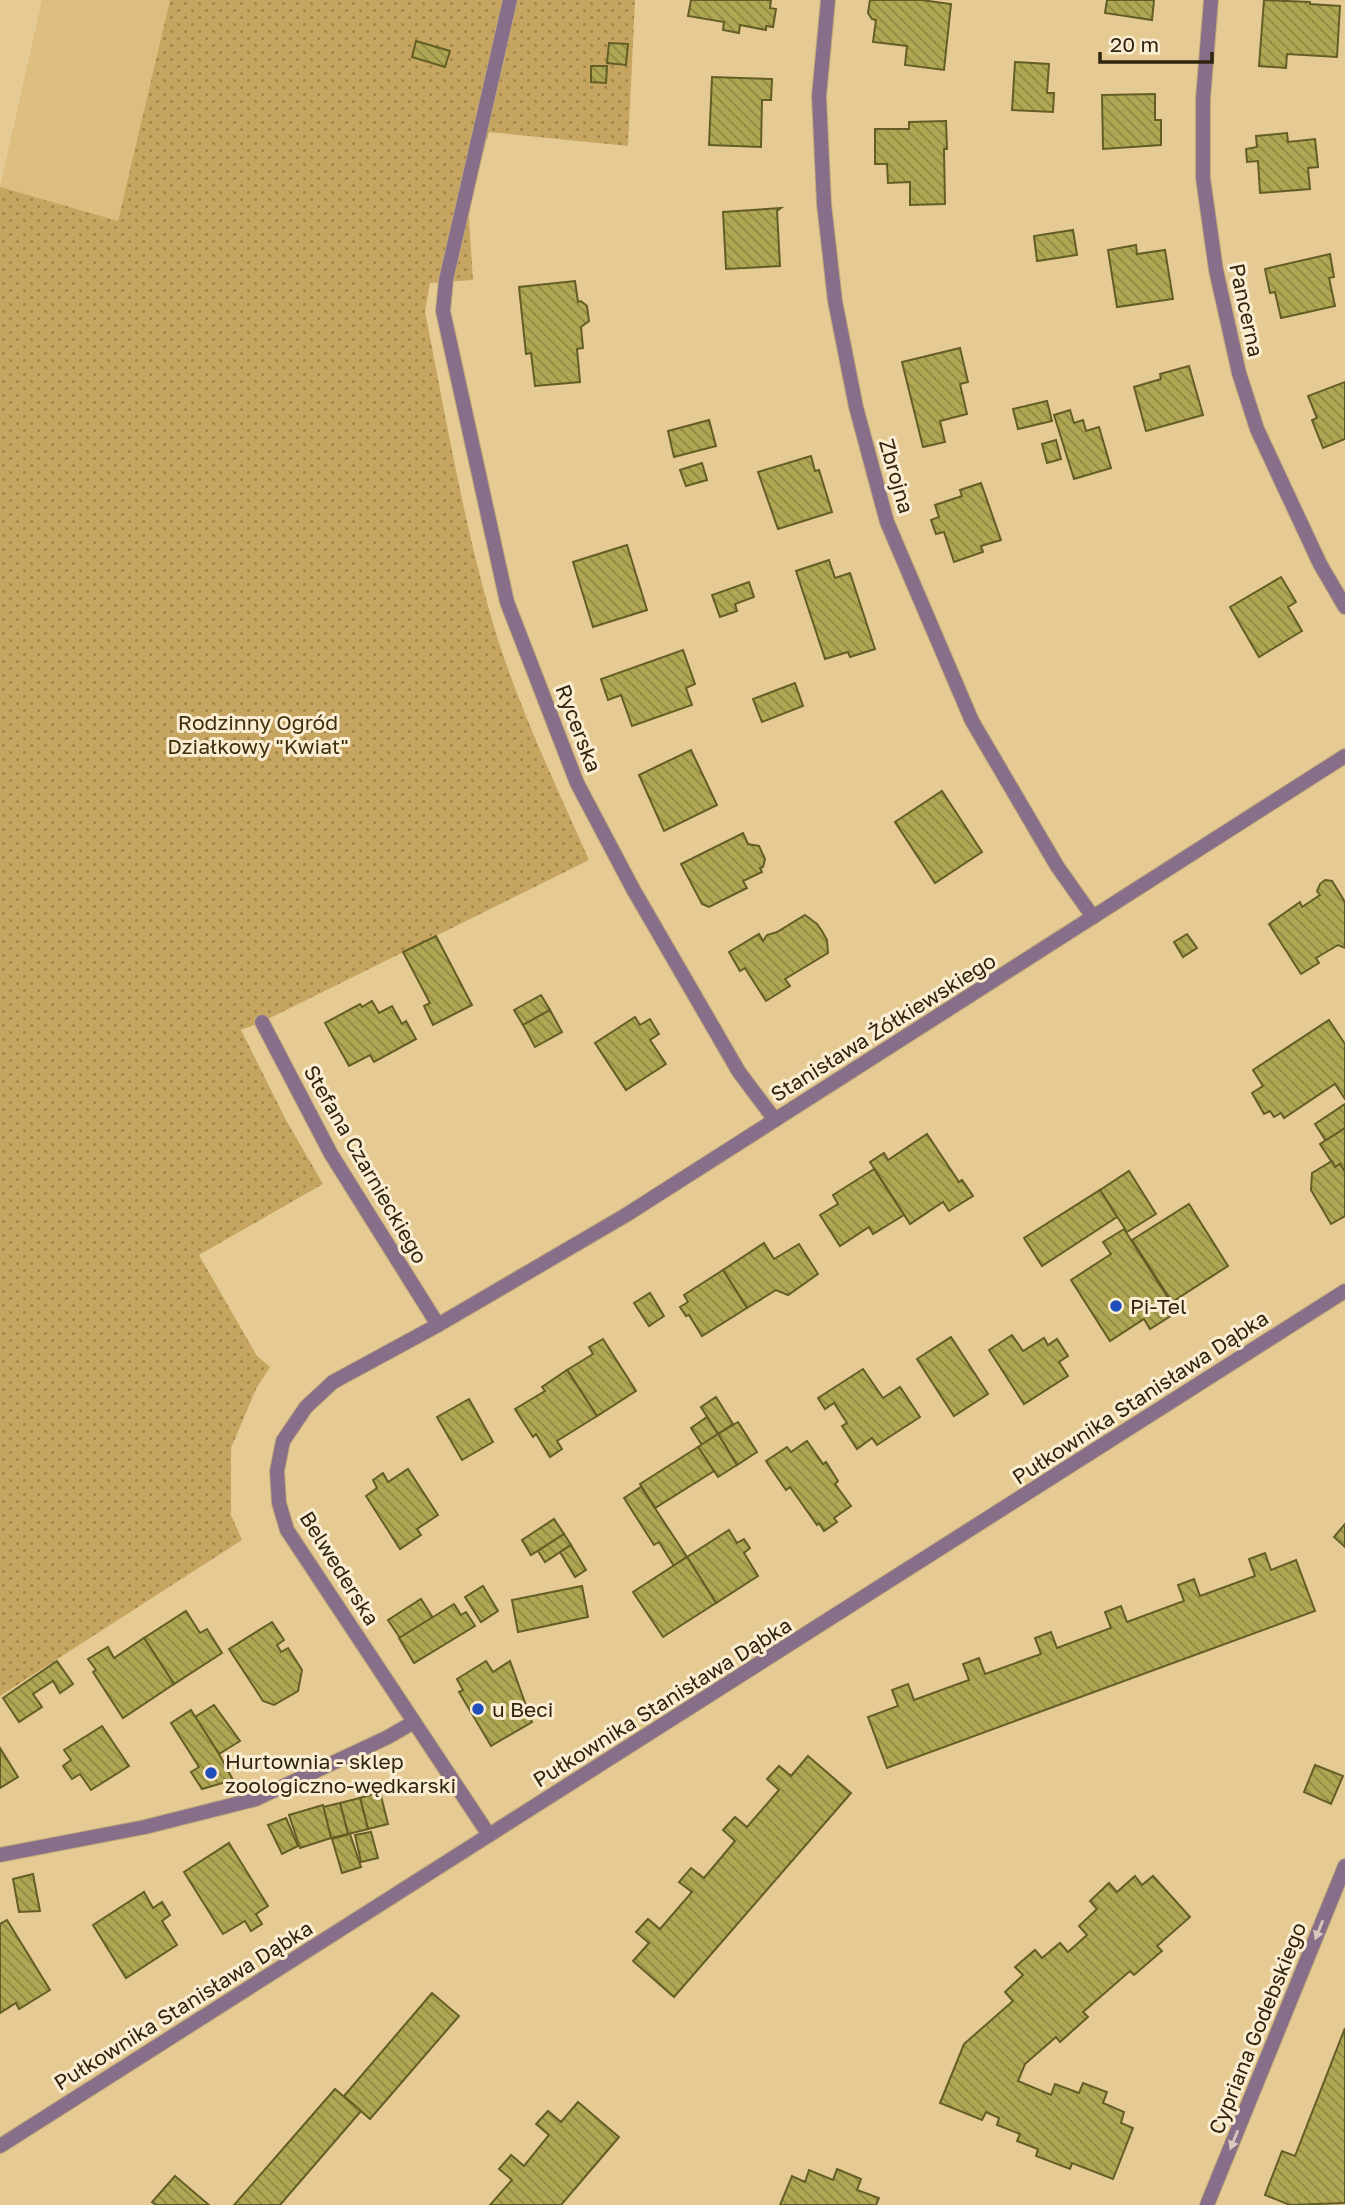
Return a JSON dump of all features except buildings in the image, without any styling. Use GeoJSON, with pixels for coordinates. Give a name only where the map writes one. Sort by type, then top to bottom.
{"type":"FeatureCollection","features":[{"type":"Feature","properties":{"kind":"street","name":"Rycerska"},"geometry":{"type":"LineString","coordinates":[[510,0],[446,281],[443,311],[507,602],[577,783],[633,889],[740,1072],[775,1120]]}},
{"type":"Feature","properties":{"kind":"street","name":"Zbrojna"},"geometry":{"type":"LineString","coordinates":[[828,0],[818,96],[824,204],[833,287],[856,407],[887,522],[972,720],[1057,866],[1093,917]]}},
{"type":"Feature","properties":{"kind":"street","name":"Pancerna"},"geometry":{"type":"LineString","coordinates":[[1210,0],[1203,99],[1203,178],[1216,270],[1239,373],[1256,429],[1320,564],[1345,607]]}},
{"type":"Feature","properties":{"kind":"street","name":"Stanisława Żółkiewskiego"},"geometry":{"type":"LineString","coordinates":[[438,1325],[626,1215],[1345,756]]}},
{"type":"Feature","properties":{"kind":"street","name":"Stefana Czarnieckiego"},"geometry":{"type":"LineString","coordinates":[[262,1022],[331,1154],[438,1325]]}},
{"type":"Feature","properties":{"kind":"street","name":"Pułkownika Stanisława Dąbka"},"geometry":{"type":"LineString","coordinates":[[0,2146],[1345,1291]]}},
{"type":"Feature","properties":{"kind":"street","name":"Belwederska"},"geometry":{"type":"LineString","coordinates":[[438,1325],[333,1382],[306,1407],[283,1441],[277,1471],[279,1503],[287,1530],[489,1835]]}},
{"type":"Feature","properties":{"kind":"street"},"geometry":{"type":"LineString","coordinates":[[0,1855],[145,1826],[256,1799],[414,1722]]}},
{"type":"Feature","properties":{"kind":"street","name":"Cypriana Godebskiego"},"geometry":{"type":"LineString","coordinates":[[1207,2205],[1345,1866]]}},
{"type":"Feature","properties":{"kind":"shaded area"},"geometry":{"type":"Polygon","coordinates":[[[42,0],[170,0],[118,222],[0,187],[42,0]]]}},
{"type":"Feature","properties":{"kind":"green space","name":"Rodzinny Ogród Działkowy \"Kwiat\""},"geometry":{"type":"Polygon","coordinates":[[[170,0],[635,0],[628,146],[489,132],[468,205],[473,280],[430,283],[425,312],[462,501],[490,613],[522,707],[589,860],[241,1030],[286,1120],[323,1184],[199,1255],[257,1356],[270,1367],[256,1389],[231,1448],[231,1515],[242,1540],[0,1696],[0,187],[118,221],[170,0]]]}},
{"type":"Feature","properties":{"kind":"place","name":"Pi-Tel"},"geometry":{"type":"Point","coordinates":[1116,1306]}},
{"type":"Feature","properties":{"kind":"place","name":"u Beci"},"geometry":{"type":"Point","coordinates":[478,1709]}},
{"type":"Feature","properties":{"kind":"place","name":"Hurtownia - sklep zoologiczno-wędkarski"},"geometry":{"type":"Point","coordinates":[211,1773]}}]}
